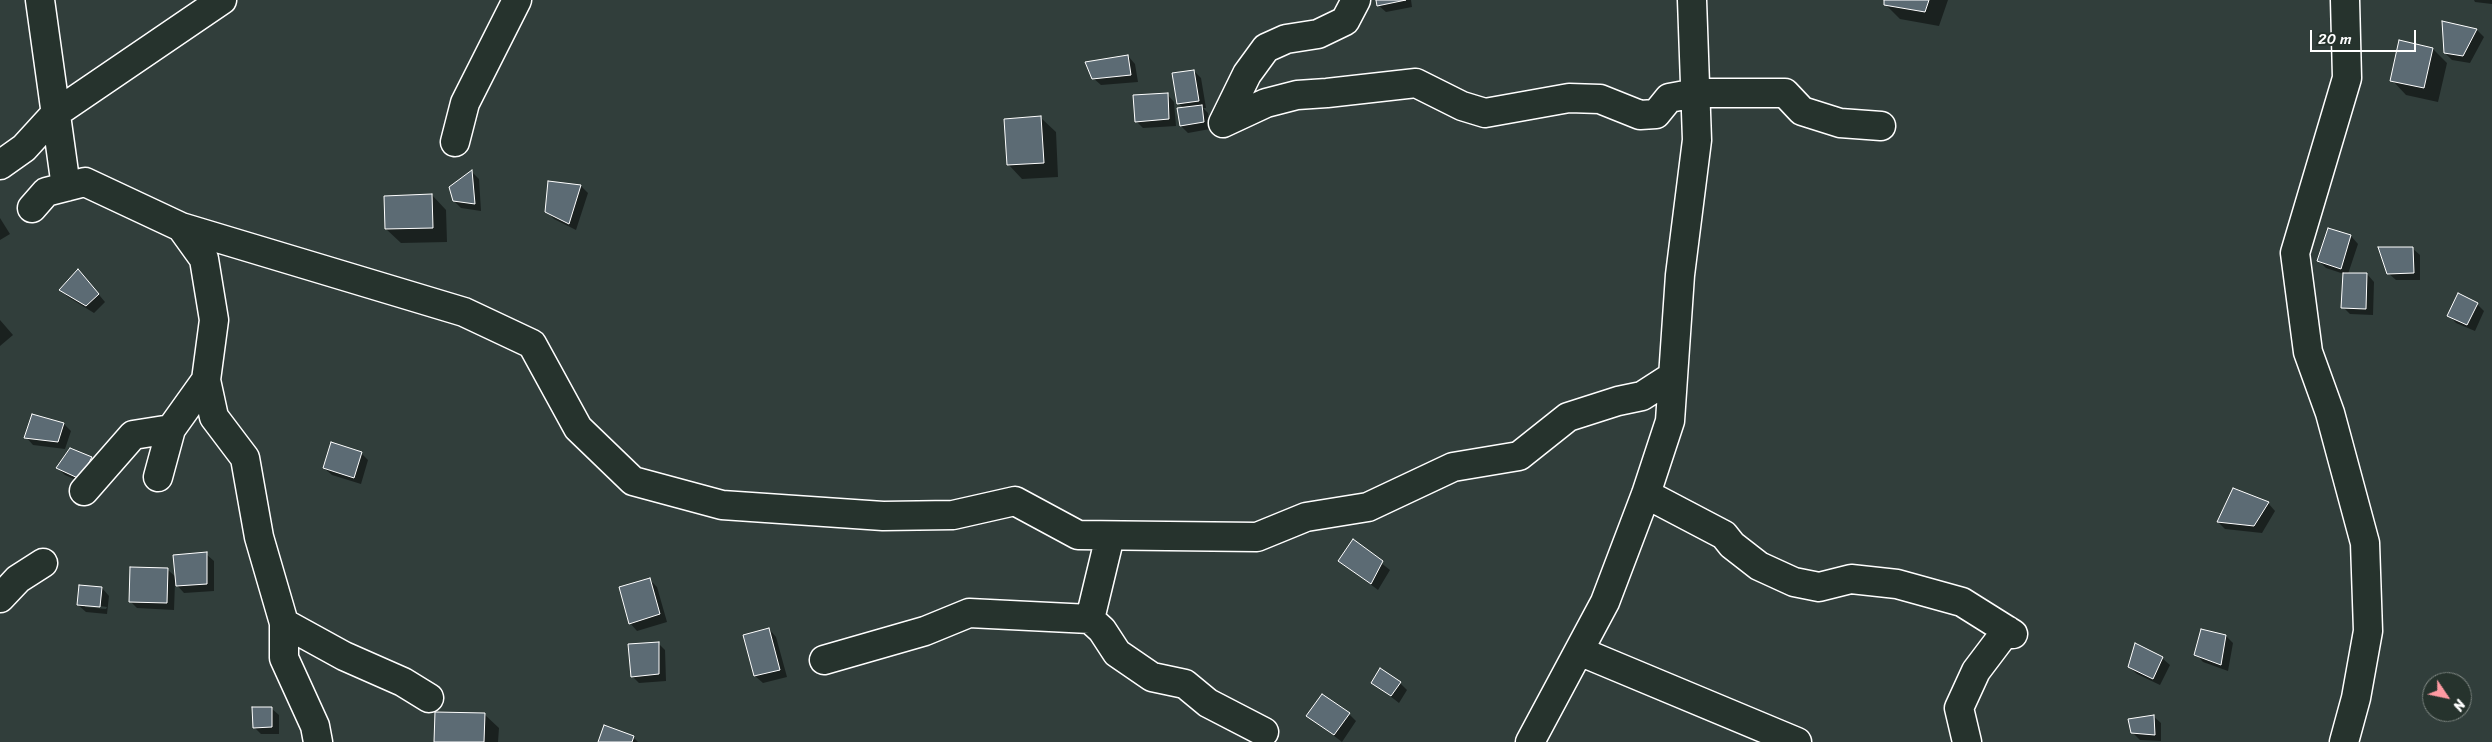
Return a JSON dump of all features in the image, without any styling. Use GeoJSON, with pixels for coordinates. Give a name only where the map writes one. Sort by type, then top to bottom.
{"type":"FeatureCollection","features":[{"type":"Feature","properties":{"kind":"street"},"geometry":{"type":"LineString","coordinates":[[40,0],[66,187]]}},
{"type":"Feature","properties":{"kind":"street"},"geometry":{"type":"LineString","coordinates":[[0,165],[24,148],[56,113],[222,0]]}},
{"type":"Feature","properties":{"kind":"street"},"geometry":{"type":"LineString","coordinates":[[455,142],[465,103],[517,0]]}},
{"type":"Feature","properties":{"kind":"street"},"geometry":{"type":"LineString","coordinates":[[1356,0],[1345,21],[1318,34],[1286,39],[1266,48],[1248,74],[1223,123],[1266,103],[1297,95],[1416,82],[1462,106],[1485,113],[1569,98],[1600,99],[1640,115],[1656,114],[1670,98],[1696,93],[1785,93],[1802,111],[1840,123],[1881,126]]}},
{"type":"Feature","properties":{"kind":"street"},"geometry":{"type":"LineString","coordinates":[[1530,742],[1605,602],[1646,494],[1670,421],[1680,275],[1697,140],[1692,0]]}},
{"type":"Feature","properties":{"kind":"street"},"geometry":{"type":"LineString","coordinates":[[2344,742],[2356,698],[2368,631],[2365,543],[2330,413],[2308,352],[2294,253],[2347,78],[2345,0]]}},
{"type":"Feature","properties":{"kind":"street"},"geometry":{"type":"LineString","coordinates":[[32,208],[46,192],[85,182],[181,227],[464,312],[532,344],[578,428],[633,481],[722,505],[802,512],[883,516],[953,515],[1015,501],[1078,535],[1257,537],[1306,517],[1368,507],[1453,467],[1519,456],[1568,417],[1618,401],[1642,396],[1672,376]]}},
{"type":"Feature","properties":{"kind":"street"},"geometry":{"type":"LineString","coordinates":[[181,227],[204,259],[214,320],[206,380],[214,417],[245,458],[259,537],[284,623],[284,658],[314,726],[318,742]]}},
{"type":"Feature","properties":{"kind":"street"},"geometry":{"type":"LineString","coordinates":[[158,477],[171,429],[206,380]]}},
{"type":"Feature","properties":{"kind":"street"},"geometry":{"type":"LineString","coordinates":[[84,491],[133,435],[171,429]]}},
{"type":"Feature","properties":{"kind":"street"},"geometry":{"type":"LineString","coordinates":[[1646,494],[1724,536],[1732,546],[1759,566],[1794,582],[1819,587],[1851,579],[1897,584],[1962,602],[2010,632],[1976,671],[1959,708],[1967,742]]}},
{"type":"Feature","properties":{"kind":"street"},"geometry":{"type":"LineString","coordinates":[[1090,619],[1110,536]]}},
{"type":"Feature","properties":{"kind":"street"},"geometry":{"type":"LineString","coordinates":[[0,598],[18,579],[43,564]]}},
{"type":"Feature","properties":{"kind":"street"},"geometry":{"type":"LineString","coordinates":[[824,660],[925,631],[969,613],[1090,619],[1102,630],[1117,653],[1152,677],[1185,684],[1208,703],[1264,732]]}},
{"type":"Feature","properties":{"kind":"street"},"geometry":{"type":"LineString","coordinates":[[284,623],[344,656],[403,682],[429,698]]}},
{"type":"Feature","properties":{"kind":"street"},"geometry":{"type":"LineString","coordinates":[[1579,651],[1797,742]]}},
{"type":"Feature","properties":{"kind":"building"},"geometry":{"type":"Polygon","coordinates":[[[1376,0],[1406,0],[1377,6],[1376,0]]]}},
{"type":"Feature","properties":{"kind":"building"},"geometry":{"type":"Polygon","coordinates":[[[1884,0],[1929,0],[1925,12],[1884,5],[1884,0]]]}},
{"type":"Feature","properties":{"kind":"building"},"geometry":{"type":"Polygon","coordinates":[[[2442,21],[2477,29],[2463,56],[2444,53],[2442,21]]]}},
{"type":"Feature","properties":{"kind":"building"},"geometry":{"type":"Polygon","coordinates":[[[2399,40],[2433,48],[2424,88],[2390,81],[2399,40]]]}},
{"type":"Feature","properties":{"kind":"building"},"geometry":{"type":"Polygon","coordinates":[[[1128,55],[1131,75],[1092,79],[1085,62],[1128,55]]]}},
{"type":"Feature","properties":{"kind":"building"},"geometry":{"type":"Polygon","coordinates":[[[1194,70],[1199,101],[1177,104],[1172,73],[1194,70]]]}},
{"type":"Feature","properties":{"kind":"building"},"geometry":{"type":"Polygon","coordinates":[[[1168,93],[1169,119],[1135,122],[1133,95],[1168,93]]]}},
{"type":"Feature","properties":{"kind":"building"},"geometry":{"type":"Polygon","coordinates":[[[1202,105],[1204,122],[1180,126],[1177,108],[1202,105]]]}},
{"type":"Feature","properties":{"kind":"building"},"geometry":{"type":"Polygon","coordinates":[[[1041,116],[1044,163],[1007,165],[1004,119],[1041,116]]]}},
{"type":"Feature","properties":{"kind":"building"},"geometry":{"type":"Polygon","coordinates":[[[472,170],[475,204],[453,201],[449,187],[472,170]]]}},
{"type":"Feature","properties":{"kind":"building"},"geometry":{"type":"Polygon","coordinates":[[[548,181],[581,185],[569,224],[545,212],[548,181]]]}},
{"type":"Feature","properties":{"kind":"building"},"geometry":{"type":"Polygon","coordinates":[[[432,194],[433,228],[385,229],[384,196],[432,194]]]}},
{"type":"Feature","properties":{"kind":"building"},"geometry":{"type":"Polygon","coordinates":[[[2328,228],[2351,235],[2341,269],[2317,261],[2328,228]]]}},
{"type":"Feature","properties":{"kind":"building"},"geometry":{"type":"Polygon","coordinates":[[[2378,247],[2413,247],[2414,273],[2387,274],[2378,247]]]}},
{"type":"Feature","properties":{"kind":"building"},"geometry":{"type":"Polygon","coordinates":[[[78,269],[99,294],[86,306],[59,290],[78,269]]]}},
{"type":"Feature","properties":{"kind":"building"},"geometry":{"type":"Polygon","coordinates":[[[2343,273],[2367,273],[2366,309],[2341,308],[2343,273]]]}},
{"type":"Feature","properties":{"kind":"building"},"geometry":{"type":"Polygon","coordinates":[[[2458,293],[2478,303],[2467,325],[2447,316],[2458,293]]]}},
{"type":"Feature","properties":{"kind":"building"},"geometry":{"type":"Polygon","coordinates":[[[32,414],[64,423],[58,442],[24,438],[32,414]]]}},
{"type":"Feature","properties":{"kind":"building"},"geometry":{"type":"Polygon","coordinates":[[[331,442],[362,452],[354,478],[323,468],[331,442]]]}},
{"type":"Feature","properties":{"kind":"building"},"geometry":{"type":"Polygon","coordinates":[[[70,448],[92,457],[80,479],[56,468],[70,448]]]}},
{"type":"Feature","properties":{"kind":"building"},"geometry":{"type":"Polygon","coordinates":[[[2233,488],[2269,502],[2254,526],[2217,522],[2233,488]]]}},
{"type":"Feature","properties":{"kind":"building"},"geometry":{"type":"Polygon","coordinates":[[[1353,539],[1383,561],[1371,584],[1338,561],[1353,539]]]}},
{"type":"Feature","properties":{"kind":"building"},"geometry":{"type":"Polygon","coordinates":[[[207,552],[207,584],[176,586],[173,555],[207,552]]]}},
{"type":"Feature","properties":{"kind":"building"},"geometry":{"type":"Polygon","coordinates":[[[130,567],[168,568],[167,603],[129,602],[130,567]]]}},
{"type":"Feature","properties":{"kind":"building"},"geometry":{"type":"Polygon","coordinates":[[[650,578],[660,614],[629,624],[619,587],[650,578]]]}},
{"type":"Feature","properties":{"kind":"building"},"geometry":{"type":"Polygon","coordinates":[[[79,585],[102,587],[100,607],[77,605],[79,585]]]}},
{"type":"Feature","properties":{"kind":"building"},"geometry":{"type":"Polygon","coordinates":[[[769,628],[780,670],[754,676],[743,635],[769,628]]]}},
{"type":"Feature","properties":{"kind":"building"},"geometry":{"type":"Polygon","coordinates":[[[2201,629],[2226,635],[2221,665],[2194,655],[2201,629]]]}},
{"type":"Feature","properties":{"kind":"building"},"geometry":{"type":"Polygon","coordinates":[[[659,642],[659,674],[631,677],[628,644],[659,642]]]}},
{"type":"Feature","properties":{"kind":"building"},"geometry":{"type":"Polygon","coordinates":[[[2135,643],[2163,657],[2153,679],[2128,667],[2135,643]]]}},
{"type":"Feature","properties":{"kind":"building"},"geometry":{"type":"Polygon","coordinates":[[[1380,668],[1401,682],[1391,696],[1371,683],[1380,668]]]}},
{"type":"Feature","properties":{"kind":"building"},"geometry":{"type":"Polygon","coordinates":[[[1322,694],[1350,713],[1334,735],[1306,716],[1322,694]]]}},
{"type":"Feature","properties":{"kind":"building"},"geometry":{"type":"Polygon","coordinates":[[[252,707],[272,707],[272,727],[253,728],[252,707]]]}},
{"type":"Feature","properties":{"kind":"building"},"geometry":{"type":"Polygon","coordinates":[[[435,712],[485,713],[484,742],[434,742],[435,712]]]}},
{"type":"Feature","properties":{"kind":"building"},"geometry":{"type":"Polygon","coordinates":[[[2154,715],[2155,735],[2131,733],[2128,719],[2154,715]]]}},
{"type":"Feature","properties":{"kind":"building"},"geometry":{"type":"Polygon","coordinates":[[[604,725],[634,736],[632,742],[598,742],[604,725]]]}}]}
